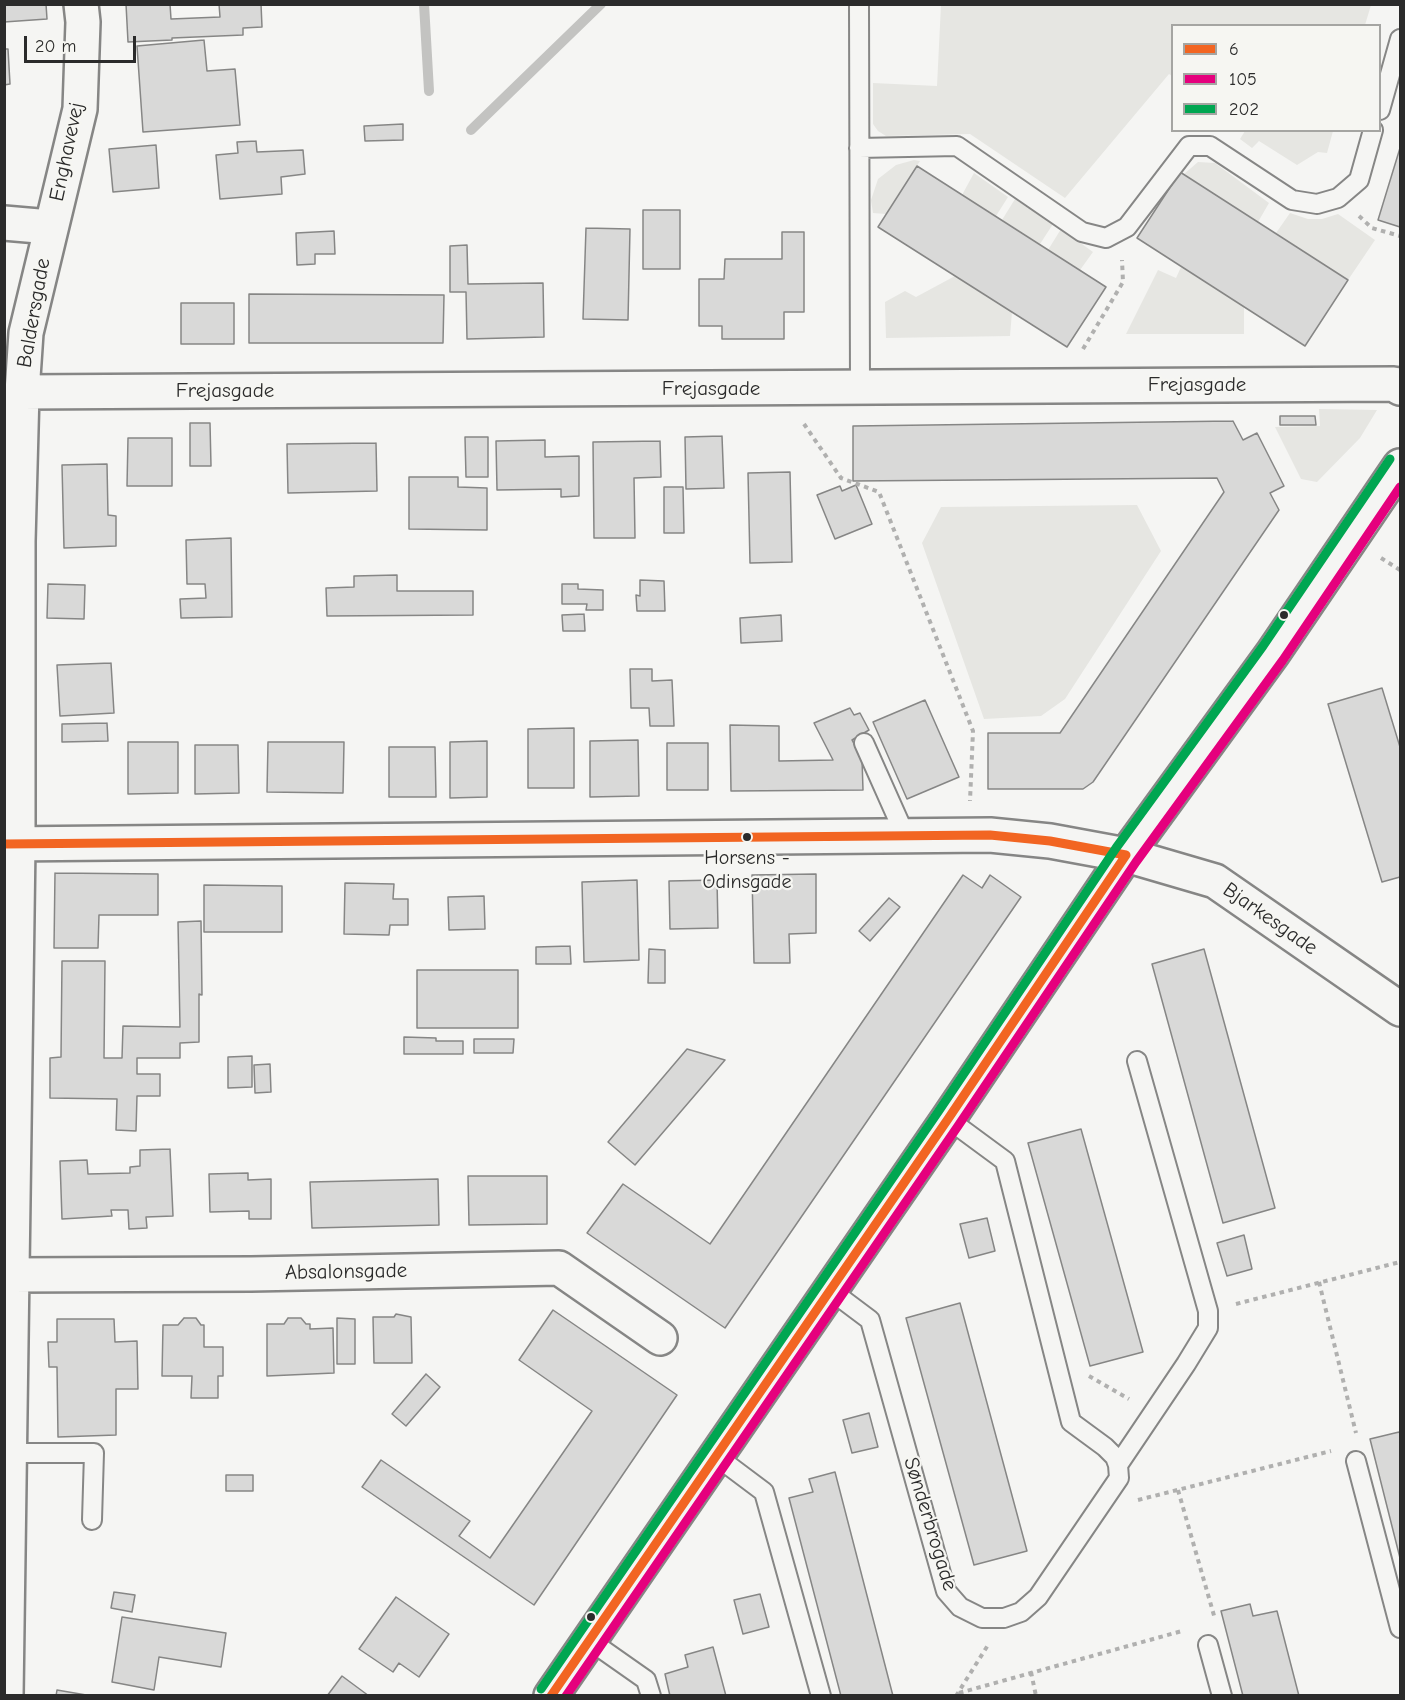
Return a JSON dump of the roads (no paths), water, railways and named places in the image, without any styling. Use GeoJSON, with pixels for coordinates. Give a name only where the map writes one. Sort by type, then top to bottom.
{"type":"FeatureCollection","features":[{"type":"Feature","properties":{"kind":"street","name":"Enghavevej"},"geometry":{"type":"LineString","coordinates":[[50,227],[80,109],[83,22],[81,4]]}},
{"type":"Feature","properties":{"kind":"street"},"geometry":{"type":"LineString","coordinates":[[4,223],[50,227]]}},
{"type":"Feature","properties":{"kind":"street","name":"Baldersgade"},"geometry":{"type":"LineString","coordinates":[[6,1695],[11,844],[21,392],[26,333],[50,227]]}},
{"type":"Feature","properties":{"kind":"street","name":"Frejasgade"},"geometry":{"type":"LineString","coordinates":[[21,392],[1394,384],[1401,388]]}},
{"type":"Feature","properties":{"kind":"street"},"geometry":{"type":"LineString","coordinates":[[551,1695],[948,1119],[1126,855],[1273,653],[1401,466]]}},
{"type":"Feature","properties":{"kind":"street","name":"Bjarkesgade"},"geometry":{"type":"LineString","coordinates":[[11,844],[969,835],[1050,841],[1126,855],[1215,881],[1401,1009]]}},
{"type":"Feature","properties":{"kind":"street","name":"Absalonsgade"},"geometry":{"type":"LineString","coordinates":[[10,1275],[251,1274],[560,1268],[660,1338]]}},
{"type":"Feature","properties":{"kind":"lane"},"geometry":{"type":"LineString","coordinates":[[859,4],[860,388]]}},
{"type":"Feature","properties":{"kind":"lane"},"geometry":{"type":"LineString","coordinates":[[1381,107],[1401,39]]}},
{"type":"Feature","properties":{"kind":"lane"},"geometry":{"type":"LineString","coordinates":[[859,148],[957,146],[1082,232],[1106,238],[1127,227],[1190,146],[1210,146],[1292,200],[1317,204],[1338,198],[1359,180],[1373,132]]}},
{"type":"Feature","properties":{"kind":"lane"},"geometry":{"type":"LineString","coordinates":[[864,743],[905,836]]}},
{"type":"Feature","properties":{"kind":"lane"},"geometry":{"type":"LineString","coordinates":[[1118,1465],[1208,1328],[1208,1311],[1137,1061]]}},
{"type":"Feature","properties":{"kind":"lane"},"geometry":{"type":"LineString","coordinates":[[948,1119],[1005,1161],[1071,1422],[1115,1457],[1118,1465]]}},
{"type":"Feature","properties":{"kind":"lane","name":"Sønderbrogade"},"geometry":{"type":"LineString","coordinates":[[830,1290],[870,1320],[946,1591],[960,1606],[982,1618],[993,1618],[1012,1617],[1031,1605],[1119,1478],[1118,1465]]}},
{"type":"Feature","properties":{"kind":"lane"},"geometry":{"type":"LineString","coordinates":[[8,1453],[94,1453],[92,1521]]}},
{"type":"Feature","properties":{"kind":"lane"},"geometry":{"type":"LineString","coordinates":[[1354,1453],[1401,1628]]}},
{"type":"Feature","properties":{"kind":"lane"},"geometry":{"type":"LineString","coordinates":[[716,1456],[764,1492],[821,1695]]}},
{"type":"Feature","properties":{"kind":"lane"},"geometry":{"type":"LineString","coordinates":[[590,1640],[646,1680],[651,1695]]}},
{"type":"Feature","properties":{"kind":"lane"},"geometry":{"type":"LineString","coordinates":[[1208,1645],[1222,1695]]}},
{"type":"Feature","properties":{"kind":"waterway"},"geometry":{"type":"LineString","coordinates":[[424,4],[429,91]]}},
{"type":"Feature","properties":{"kind":"waterway"},"geometry":{"type":"LineString","coordinates":[[471,130],[601,4]]}},
{"type":"Feature","properties":{"kind":"place","name":"Horsens - Odinsgade"},"geometry":{"type":"Point","coordinates":[747,837]}}]}
